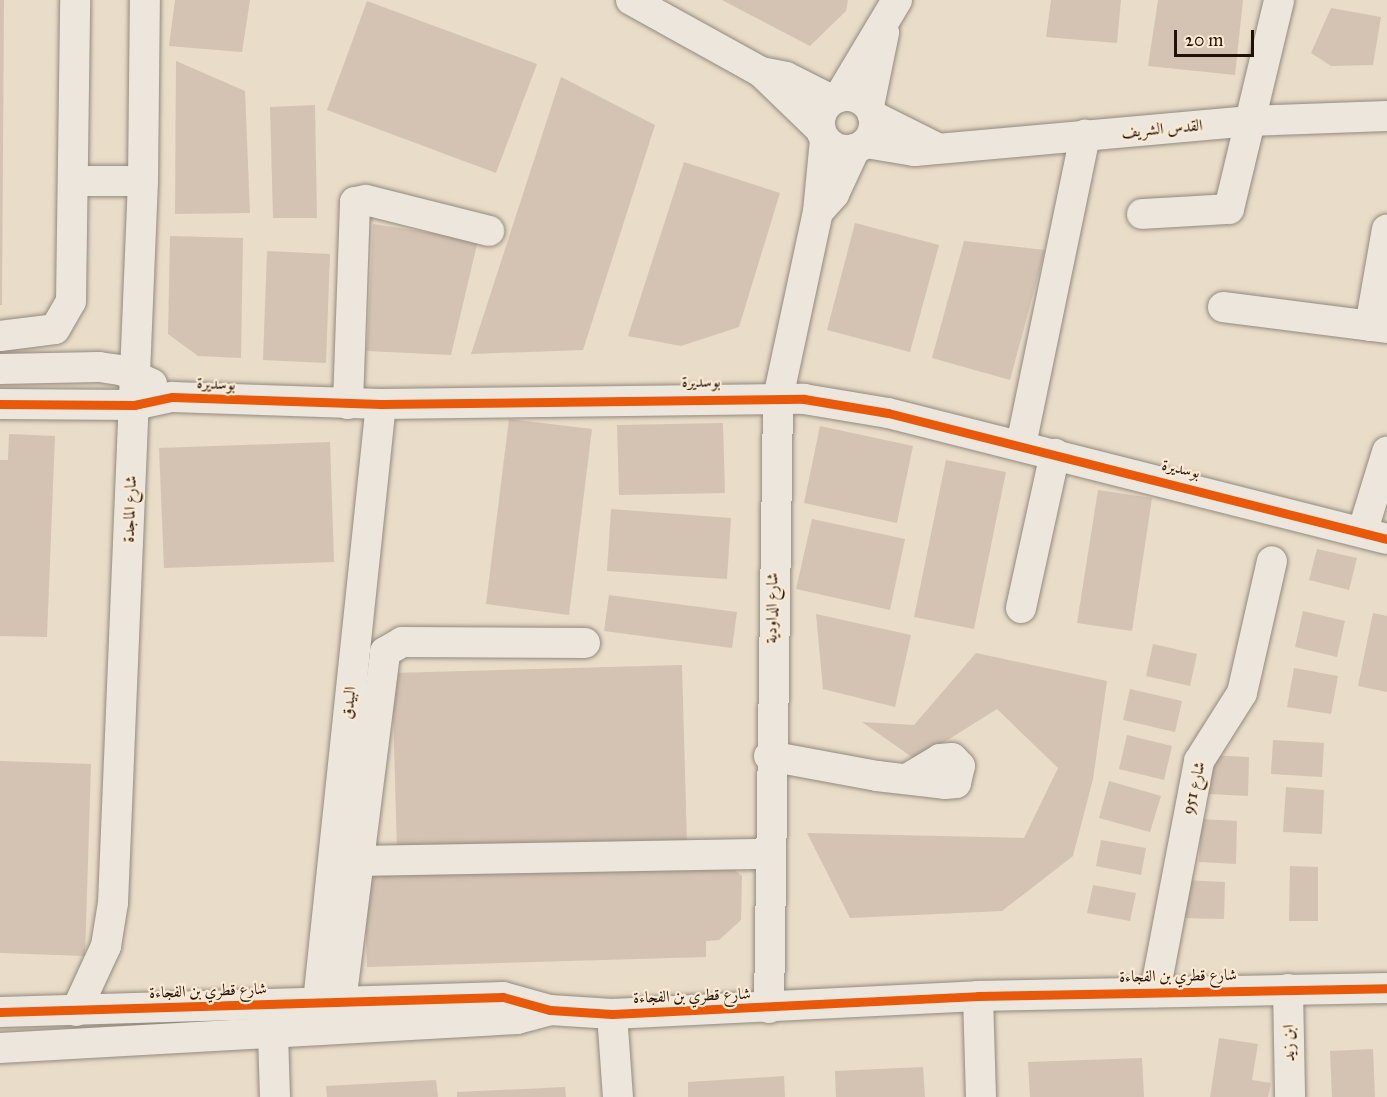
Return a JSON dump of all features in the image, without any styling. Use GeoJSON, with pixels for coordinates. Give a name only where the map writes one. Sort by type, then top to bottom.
{"type":"FeatureCollection","features":[{"type":"Feature","properties":{"kind":"street"},"geometry":{"type":"LineString","coordinates":[[0,336],[55,328],[64,320],[72,293],[76,181],[75,0]]}},
{"type":"Feature","properties":{"kind":"street","name":"شارع الماجدة"},"geometry":{"type":"LineString","coordinates":[[76,1011],[106,946],[113,903],[143,181],[145,0]]}},
{"type":"Feature","properties":{"kind":"street"},"geometry":{"type":"LineString","coordinates":[[631,0],[761,72],[794,80],[836,99],[855,97],[866,129],[838,149],[761,72]]}},
{"type":"Feature","properties":{"kind":"street","name":"شارع الداودية"},"geometry":{"type":"LineString","coordinates":[[818,212],[834,194],[866,129],[885,29],[897,0]]}},
{"type":"Feature","properties":{"kind":"street"},"geometry":{"type":"LineString","coordinates":[[1142,214],[1229,209],[1248,121],[1279,0]]}},
{"type":"Feature","properties":{"kind":"street","name":"شارع الداودية"},"geometry":{"type":"LineString","coordinates":[[836,99],[885,29]]}},
{"type":"Feature","properties":{"kind":"street"},"geometry":{"type":"LineString","coordinates":[[822,134],[822,112],[836,99]]}},
{"type":"Feature","properties":{"kind":"street","name":"القدس الشريف"},"geometry":{"type":"LineString","coordinates":[[866,129],[890,150],[937,148],[1248,121],[1387,116]]}},
{"type":"Feature","properties":{"kind":"street","name":"شارع الداودية"},"geometry":{"type":"LineString","coordinates":[[769,1008],[769,756],[778,398],[818,212],[822,134]]}},
{"type":"Feature","properties":{"kind":"street"},"geometry":{"type":"LineString","coordinates":[[1021,445],[1085,135]]}},
{"type":"Feature","properties":{"kind":"street"},"geometry":{"type":"LineString","coordinates":[[76,181],[143,181]]}},
{"type":"Feature","properties":{"kind":"street"},"geometry":{"type":"LineString","coordinates":[[348,404],[355,202],[366,200],[489,231]]}},
{"type":"Feature","properties":{"kind":"street"},"geometry":{"type":"LineString","coordinates":[[1223,307],[1379,327],[1387,229]]}},
{"type":"Feature","properties":{"kind":"street","name":"بوسديرة"},"geometry":{"type":"LineString","coordinates":[[13,369],[99,367],[136,375],[172,397]]}},
{"type":"Feature","properties":{"kind":"street"},"geometry":{"type":"LineString","coordinates":[[6,405],[31,386],[13,369]]}},
{"type":"Feature","properties":{"kind":"street","name":"بوسديرة"},"geometry":{"type":"LineString","coordinates":[[6,405],[134,405],[172,397],[348,404],[778,398],[888,413],[1375,535]]}},
{"type":"Feature","properties":{"kind":"street","name":"البيدق"},"geometry":{"type":"LineString","coordinates":[[329,1002],[381,404]]}},
{"type":"Feature","properties":{"kind":"street"},"geometry":{"type":"LineString","coordinates":[[1375,535],[1387,452]]}},
{"type":"Feature","properties":{"kind":"street"},"geometry":{"type":"LineString","coordinates":[[1021,608],[1055,454]]}},
{"type":"Feature","properties":{"kind":"street","name":"شارع 951"},"geometry":{"type":"LineString","coordinates":[[1155,992],[1199,761],[1242,693],[1272,561]]}},
{"type":"Feature","properties":{"kind":"street"},"geometry":{"type":"LineString","coordinates":[[329,1002],[357,861],[385,652],[402,642],[585,643]]}},
{"type":"Feature","properties":{"kind":"street"},"geometry":{"type":"LineString","coordinates":[[769,756],[908,779]]}},
{"type":"Feature","properties":{"kind":"street"},"geometry":{"type":"LineString","coordinates":[[357,861],[769,854]]}},
{"type":"Feature","properties":{"kind":"street","name":"شارع قطري بن الفجاءة"},"geometry":{"type":"LineString","coordinates":[[0,1012],[503,997],[550,1010],[612,1014],[978,996],[1387,988]]}},
{"type":"Feature","properties":{"kind":"street","name":"ابن زيد"},"geometry":{"type":"LineString","coordinates":[[1288,989],[1290,1097]]}},
{"type":"Feature","properties":{"kind":"street"},"geometry":{"type":"LineString","coordinates":[[978,996],[981,1097]]}},
{"type":"Feature","properties":{"kind":"street","name":"شارع قطري بن الفجاءة"},"geometry":{"type":"LineString","coordinates":[[0,1048],[273,1034],[518,1018],[550,1010]]}},
{"type":"Feature","properties":{"kind":"street"},"geometry":{"type":"LineString","coordinates":[[612,1014],[618,1097]]}},
{"type":"Feature","properties":{"kind":"street"},"geometry":{"type":"LineString","coordinates":[[273,1034],[275,1097]]}},
{"type":"Feature","properties":{"kind":"building"},"geometry":{"type":"Polygon","coordinates":[[[0,0],[4,0],[2,305],[0,305],[0,0]]]}},
{"type":"Feature","properties":{"kind":"building"},"geometry":{"type":"Polygon","coordinates":[[[175,0],[250,0],[242,52],[169,46],[175,0]]]}},
{"type":"Feature","properties":{"kind":"building"},"geometry":{"type":"Polygon","coordinates":[[[722,0],[848,0],[846,11],[810,46],[722,0]]]}},
{"type":"Feature","properties":{"kind":"building"},"geometry":{"type":"Polygon","coordinates":[[[1051,0],[1121,0],[1117,43],[1046,37],[1051,0]]]}},
{"type":"Feature","properties":{"kind":"building"},"geometry":{"type":"Polygon","coordinates":[[[1158,0],[1243,0],[1235,75],[1148,66],[1158,0]]]}},
{"type":"Feature","properties":{"kind":"building"},"geometry":{"type":"Polygon","coordinates":[[[367,1],[537,64],[496,173],[327,110],[367,1]]]}},
{"type":"Feature","properties":{"kind":"building"},"geometry":{"type":"Polygon","coordinates":[[[1331,8],[1381,17],[1373,65],[1331,66],[1311,53],[1331,8]]]}},
{"type":"Feature","properties":{"kind":"building"},"geometry":{"type":"Polygon","coordinates":[[[176,61],[245,91],[250,213],[175,214],[176,61]]]}},
{"type":"Feature","properties":{"kind":"building"},"geometry":{"type":"Polygon","coordinates":[[[561,77],[655,125],[583,350],[471,354],[561,77]]]}},
{"type":"Feature","properties":{"kind":"building"},"geometry":{"type":"Polygon","coordinates":[[[315,105],[317,218],[273,218],[270,107],[315,105]]]}},
{"type":"Feature","properties":{"kind":"building"},"geometry":{"type":"Polygon","coordinates":[[[684,162],[780,193],[739,327],[681,346],[628,336],[684,162]]]}},
{"type":"Feature","properties":{"kind":"building"},"geometry":{"type":"Polygon","coordinates":[[[855,223],[939,245],[910,352],[827,330],[855,223]]]}},
{"type":"Feature","properties":{"kind":"building"},"geometry":{"type":"Polygon","coordinates":[[[373,224],[478,240],[451,355],[367,351],[373,224]]]}},
{"type":"Feature","properties":{"kind":"building"},"geometry":{"type":"Polygon","coordinates":[[[170,236],[243,238],[241,358],[198,356],[168,334],[170,236]]]}},
{"type":"Feature","properties":{"kind":"building"},"geometry":{"type":"Polygon","coordinates":[[[964,241],[1045,250],[1010,380],[932,358],[964,241]]]}},
{"type":"Feature","properties":{"kind":"building"},"geometry":{"type":"Polygon","coordinates":[[[267,251],[330,254],[326,363],[263,360],[267,251]]]}},
{"type":"Feature","properties":{"kind":"building"},"geometry":{"type":"Polygon","coordinates":[[[509,419],[592,429],[569,615],[486,604],[509,419]]]}},
{"type":"Feature","properties":{"kind":"building"},"geometry":{"type":"Polygon","coordinates":[[[723,423],[725,493],[619,495],[617,425],[723,423]]]}},
{"type":"Feature","properties":{"kind":"building"},"geometry":{"type":"Polygon","coordinates":[[[820,426],[913,446],[897,523],[804,503],[820,426]]]}},
{"type":"Feature","properties":{"kind":"building"},"geometry":{"type":"Polygon","coordinates":[[[9,434],[55,436],[47,637],[0,636],[0,460],[8,460],[9,434]]]}},
{"type":"Feature","properties":{"kind":"building"},"geometry":{"type":"Polygon","coordinates":[[[330,442],[334,562],[164,568],[159,448],[330,442]]]}},
{"type":"Feature","properties":{"kind":"building"},"geometry":{"type":"Polygon","coordinates":[[[946,460],[1006,472],[974,629],[914,617],[946,460]]]}},
{"type":"Feature","properties":{"kind":"building"},"geometry":{"type":"Polygon","coordinates":[[[1098,490],[1152,498],[1132,631],[1077,623],[1098,490]]]}},
{"type":"Feature","properties":{"kind":"building"},"geometry":{"type":"Polygon","coordinates":[[[611,509],[731,518],[727,579],[607,571],[611,509]]]}},
{"type":"Feature","properties":{"kind":"building"},"geometry":{"type":"Polygon","coordinates":[[[812,519],[905,539],[890,610],[796,589],[812,519]]]}},
{"type":"Feature","properties":{"kind":"building"},"geometry":{"type":"Polygon","coordinates":[[[1317,549],[1357,558],[1349,590],[1309,580],[1317,549]]]}},
{"type":"Feature","properties":{"kind":"building"},"geometry":{"type":"Polygon","coordinates":[[[609,595],[737,612],[732,648],[604,631],[609,595]]]}},
{"type":"Feature","properties":{"kind":"building"},"geometry":{"type":"Polygon","coordinates":[[[1303,611],[1345,621],[1337,657],[1295,647],[1303,611]]]}},
{"type":"Feature","properties":{"kind":"building"},"geometry":{"type":"Polygon","coordinates":[[[1373,613],[1387,616],[1387,692],[1358,686],[1373,613]]]}},
{"type":"Feature","properties":{"kind":"building"},"geometry":{"type":"Polygon","coordinates":[[[816,614],[911,635],[895,707],[823,689],[816,614]]]}},
{"type":"Feature","properties":{"kind":"building"},"geometry":{"type":"Polygon","coordinates":[[[1153,644],[1197,654],[1190,686],[1146,676],[1153,644]]]}},
{"type":"Feature","properties":{"kind":"building"},"geometry":{"type":"Polygon","coordinates":[[[976,653],[1107,681],[1093,779],[1073,856],[1002,911],[850,918],[807,833],[1024,838],[1058,768],[997,709],[916,760],[862,722],[914,725],[976,653]]]}},
{"type":"Feature","properties":{"kind":"building"},"geometry":{"type":"Polygon","coordinates":[[[682,665],[687,844],[397,852],[392,673],[682,665]]]}},
{"type":"Feature","properties":{"kind":"building"},"geometry":{"type":"Polygon","coordinates":[[[1294,668],[1338,676],[1331,714],[1287,707],[1294,668]]]}},
{"type":"Feature","properties":{"kind":"building"},"geometry":{"type":"Polygon","coordinates":[[[1130,689],[1182,701],[1175,732],[1123,720],[1130,689]]]}},
{"type":"Feature","properties":{"kind":"building"},"geometry":{"type":"Polygon","coordinates":[[[1127,735],[1172,746],[1164,780],[1119,769],[1127,735]]]}},
{"type":"Feature","properties":{"kind":"building"},"geometry":{"type":"Polygon","coordinates":[[[1273,740],[1324,743],[1322,777],[1271,774],[1273,740]]]}},
{"type":"Feature","properties":{"kind":"building"},"geometry":{"type":"Polygon","coordinates":[[[1210,755],[1249,757],[1248,796],[1209,794],[1210,755]]]}},
{"type":"Feature","properties":{"kind":"building"},"geometry":{"type":"Polygon","coordinates":[[[0,761],[91,764],[85,956],[0,953],[0,761]]]}},
{"type":"Feature","properties":{"kind":"building"},"geometry":{"type":"Polygon","coordinates":[[[1109,781],[1161,796],[1150,832],[1099,818],[1109,781]]]}},
{"type":"Feature","properties":{"kind":"building"},"geometry":{"type":"Polygon","coordinates":[[[1286,787],[1324,790],[1322,834],[1283,832],[1286,787]]]}},
{"type":"Feature","properties":{"kind":"building"},"geometry":{"type":"Polygon","coordinates":[[[1201,819],[1237,821],[1236,864],[1199,862],[1201,819]]]}},
{"type":"Feature","properties":{"kind":"building"},"geometry":{"type":"Polygon","coordinates":[[[1101,840],[1146,848],[1141,875],[1096,866],[1101,840]]]}},
{"type":"Feature","properties":{"kind":"building"},"geometry":{"type":"Polygon","coordinates":[[[726,863],[742,876],[741,920],[719,940],[706,941],[706,957],[367,967],[364,874],[726,863]]]}},
{"type":"Feature","properties":{"kind":"building"},"geometry":{"type":"Polygon","coordinates":[[[1290,866],[1318,867],[1318,921],[1289,921],[1290,866]]]}},
{"type":"Feature","properties":{"kind":"building"},"geometry":{"type":"Polygon","coordinates":[[[1183,880],[1225,882],[1224,919],[1182,918],[1183,880]]]}},
{"type":"Feature","properties":{"kind":"building"},"geometry":{"type":"Polygon","coordinates":[[[1093,885],[1136,893],[1130,921],[1087,913],[1093,885]]]}},
{"type":"Feature","properties":{"kind":"building"},"geometry":{"type":"Polygon","coordinates":[[[1219,1038],[1258,1044],[1252,1080],[1271,1083],[1268,1097],[1210,1097],[1219,1038]]]}},
{"type":"Feature","properties":{"kind":"building"},"geometry":{"type":"Polygon","coordinates":[[[1373,1049],[1375,1097],[1332,1097],[1330,1051],[1373,1049]]]}},
{"type":"Feature","properties":{"kind":"building"},"geometry":{"type":"Polygon","coordinates":[[[1142,1058],[1144,1097],[1030,1097],[1028,1062],[1142,1058]]]}},
{"type":"Feature","properties":{"kind":"building"},"geometry":{"type":"Polygon","coordinates":[[[923,1067],[925,1097],[836,1097],[835,1071],[923,1067]]]}},
{"type":"Feature","properties":{"kind":"building"},"geometry":{"type":"Polygon","coordinates":[[[784,1076],[785,1097],[688,1097],[688,1082],[784,1076]]]}},
{"type":"Feature","properties":{"kind":"building"},"geometry":{"type":"Polygon","coordinates":[[[436,1080],[438,1097],[327,1097],[326,1086],[436,1080]]]}},
{"type":"Feature","properties":{"kind":"building"},"geometry":{"type":"Polygon","coordinates":[[[565,1087],[566,1097],[457,1097],[457,1092],[565,1087]]]}},
{"type":"Feature","properties":{"kind":"cycle path"},"geometry":{"type":"LineString","coordinates":[[0,404],[134,405],[172,397],[381,404],[804,399],[888,413],[1387,539]]}},
{"type":"Feature","properties":{"kind":"cycle path"},"geometry":{"type":"LineString","coordinates":[[0,1012],[503,997],[550,1010],[612,1014],[978,996],[1387,988]]}}]}
